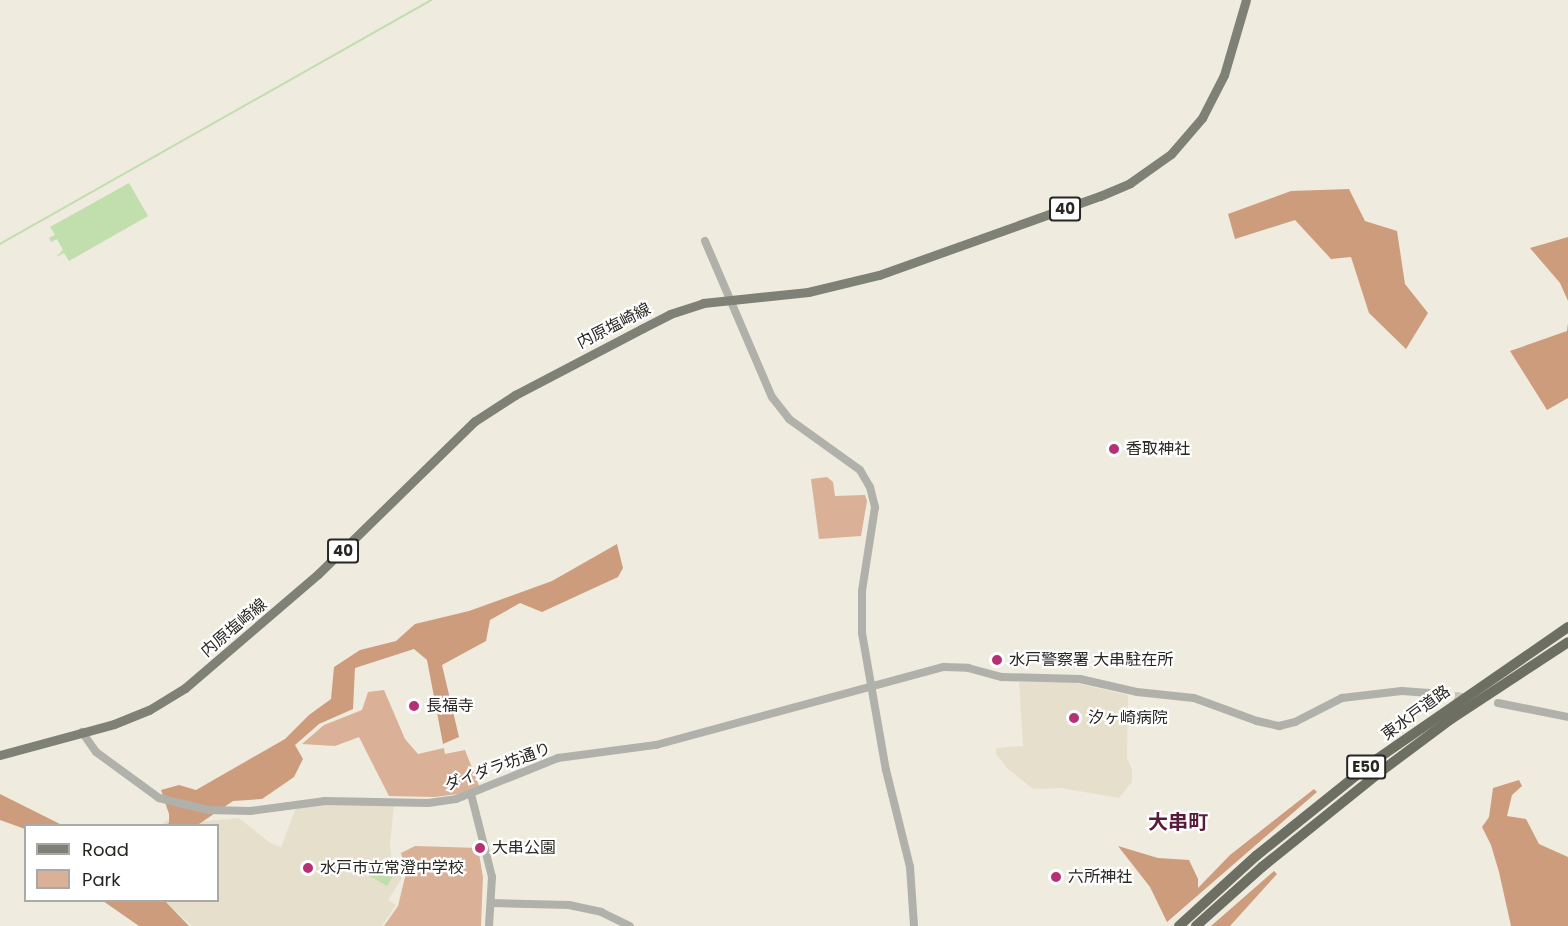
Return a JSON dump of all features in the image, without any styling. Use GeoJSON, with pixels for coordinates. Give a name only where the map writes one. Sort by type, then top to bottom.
{"type":"FeatureCollection","features":[{"type":"Feature","properties":{"kind":"highway","name":"東水戸道路"},"geometry":{"type":"LineString","coordinates":[[1179,926],[1265,849],[1374,761],[1568,627]]}},
{"type":"Feature","properties":{"kind":"highway","name":"東水戸道路"},"geometry":{"type":"LineString","coordinates":[[1197,926],[1262,867],[1380,772],[1451,719],[1568,642]]}},
{"type":"Feature","properties":{"kind":"main road","name":"内原塩崎線"},"geometry":{"type":"LineString","coordinates":[[0,755],[142,713],[185,688],[318,574],[454,439],[481,417],[531,386],[670,314],[703,303],[808,292],[848,284],[1100,196],[1130,183],[1171,153],[1202,118],[1224,75],[1246,0]]}},
{"type":"Feature","properties":{"kind":"street"},"geometry":{"type":"LineString","coordinates":[[705,241],[762,378],[779,408],[797,425],[850,461],[860,470],[870,487],[875,507],[861,612],[871,687],[886,770],[908,854],[914,926]]}},
{"type":"Feature","properties":{"kind":"street","name":"ダイダラ坊通り"},"geometry":{"type":"LineString","coordinates":[[82,732],[96,752],[151,793],[188,807],[250,811],[325,801],[428,803],[456,799],[558,758],[656,745],[944,667],[958,666],[1002,677],[1080,680],[1137,692],[1194,698],[1257,721],[1279,726],[1295,722],[1342,698],[1402,691],[1443,694]]}},
{"type":"Feature","properties":{"kind":"street"},"geometry":{"type":"LineString","coordinates":[[1498,703],[1568,717]]}},
{"type":"Feature","properties":{"kind":"street"},"geometry":{"type":"LineString","coordinates":[[471,794],[490,869],[489,926]]}},
{"type":"Feature","properties":{"kind":"street"},"geometry":{"type":"LineString","coordinates":[[491,903],[569,905],[601,912],[630,926]]}},
{"type":"Feature","properties":{"kind":"shaded area"},"geometry":{"type":"Polygon","coordinates":[[[129,183],[148,216],[69,261],[64,253],[56,257],[63,250],[57,239],[51,242],[49,238],[55,235],[50,227],[129,183]]]}},
{"type":"Feature","properties":{"kind":"shaded area"},"geometry":{"type":"Polygon","coordinates":[[[1349,189],[1365,221],[1397,231],[1405,284],[1428,313],[1406,349],[1369,313],[1351,257],[1331,259],[1295,220],[1235,239],[1228,214],[1291,191],[1349,189]]]}},
{"type":"Feature","properties":{"kind":"shaded area"},"geometry":{"type":"Polygon","coordinates":[[[1568,237],[1568,301],[1560,283],[1530,248],[1568,237]]]}},
{"type":"Feature","properties":{"kind":"shaded area"},"geometry":{"type":"Polygon","coordinates":[[[1568,323],[1568,398],[1547,410],[1510,351],[1567,331],[1568,323]]]}},
{"type":"Feature","properties":{"kind":"shaded area"},"geometry":{"type":"Polygon","coordinates":[[[617,544],[623,568],[618,577],[542,612],[520,603],[490,620],[486,641],[442,665],[459,737],[443,744],[427,660],[414,649],[355,668],[353,709],[319,724],[295,745],[303,759],[294,777],[262,799],[233,801],[199,824],[167,824],[169,814],[161,790],[179,785],[196,790],[285,739],[309,715],[331,699],[334,667],[360,650],[396,641],[415,624],[469,611],[552,581],[617,544]]]}},
{"type":"Feature","properties":{"kind":"shaded area","name":"汐ヶ崎病院"},"geometry":{"type":"Polygon","coordinates":[[[1019,681],[1072,682],[1128,695],[1127,758],[1132,769],[1132,782],[1119,798],[1061,788],[1033,789],[1007,768],[996,754],[996,748],[1023,746],[1019,681]]]}},
{"type":"Feature","properties":{"kind":"shaded area"},"geometry":{"type":"Polygon","coordinates":[[[1519,780],[1522,786],[1512,795],[1507,816],[1526,819],[1539,844],[1568,857],[1568,926],[1511,926],[1499,872],[1491,845],[1482,827],[1489,817],[1493,788],[1519,780]]]}},
{"type":"Feature","properties":{"kind":"shaded area"},"geometry":{"type":"Polygon","coordinates":[[[1314,789],[1317,792],[1167,922],[1150,887],[1118,846],[1158,858],[1189,860],[1198,879],[1198,888],[1230,855],[1314,789]]]}},
{"type":"Feature","properties":{"kind":"shaded area"},"geometry":{"type":"Polygon","coordinates":[[[0,794],[60,824],[24,824],[24,829],[0,820],[0,794]]]}},
{"type":"Feature","properties":{"kind":"shaded area","name":"水戸市立常澄中学校"},"geometry":{"type":"Polygon","coordinates":[[[329,804],[394,804],[390,845],[392,863],[405,873],[388,900],[396,905],[382,926],[192,926],[166,902],[219,902],[219,824],[162,824],[167,820],[197,822],[239,818],[270,843],[281,847],[296,808],[329,804]]]}},
{"type":"Feature","properties":{"kind":"shaded area"},"geometry":{"type":"Polygon","coordinates":[[[374,861],[395,873],[387,886],[366,874],[374,861]]]}},
{"type":"Feature","properties":{"kind":"shaded area"},"geometry":{"type":"Polygon","coordinates":[[[1274,871],[1277,874],[1230,926],[1211,926],[1274,871]]]}},
{"type":"Feature","properties":{"kind":"shaded area"},"geometry":{"type":"Polygon","coordinates":[[[104,902],[166,902],[189,926],[139,926],[104,902]]]}},
{"type":"Feature","properties":{"kind":"green space"},"geometry":{"type":"Polygon","coordinates":[[[827,477],[833,482],[835,496],[865,495],[867,501],[861,536],[819,539],[811,479],[827,477]]]}},
{"type":"Feature","properties":{"kind":"green space"},"geometry":{"type":"Polygon","coordinates":[[[384,690],[405,739],[418,754],[444,748],[445,754],[465,750],[479,786],[458,794],[435,797],[389,796],[359,737],[335,746],[302,744],[324,725],[362,710],[368,692],[384,690]]]}},
{"type":"Feature","properties":{"kind":"green space"},"geometry":{"type":"Polygon","coordinates":[[[415,846],[478,848],[483,877],[481,926],[384,926],[398,906],[406,873],[401,853],[415,846]]]}},
{"type":"Feature","properties":{"kind":"waterway"},"geometry":{"type":"LineString","coordinates":[[0,244],[432,0]]}},
{"type":"Feature","properties":{"kind":"tunnel"},"geometry":{"type":"LineString","coordinates":[[1443,694],[1467,698]]}},
{"type":"Feature","properties":{"kind":"place","name":"香取神社"},"geometry":{"type":"Point","coordinates":[1114,449]}},
{"type":"Feature","properties":{"kind":"place","name":"水戸警察署 大串駐在所"},"geometry":{"type":"Point","coordinates":[997,660]}},
{"type":"Feature","properties":{"kind":"place","name":"長福寺"},"geometry":{"type":"Point","coordinates":[414,706]}},
{"type":"Feature","properties":{"kind":"place","name":"汐ヶ崎病院"},"geometry":{"type":"Point","coordinates":[1074,718]}},
{"type":"Feature","properties":{"kind":"place","name":"大串公園"},"geometry":{"type":"Point","coordinates":[480,848]}},
{"type":"Feature","properties":{"kind":"place","name":"水戸市立常澄中学校"},"geometry":{"type":"Point","coordinates":[308,868]}},
{"type":"Feature","properties":{"kind":"place","name":"六所神社"},"geometry":{"type":"Point","coordinates":[1056,877]}},
{"type":"Feature","properties":{"kind":"district","name":"大串町"},"geometry":{"type":"Point","coordinates":[1178,822]}}]}
